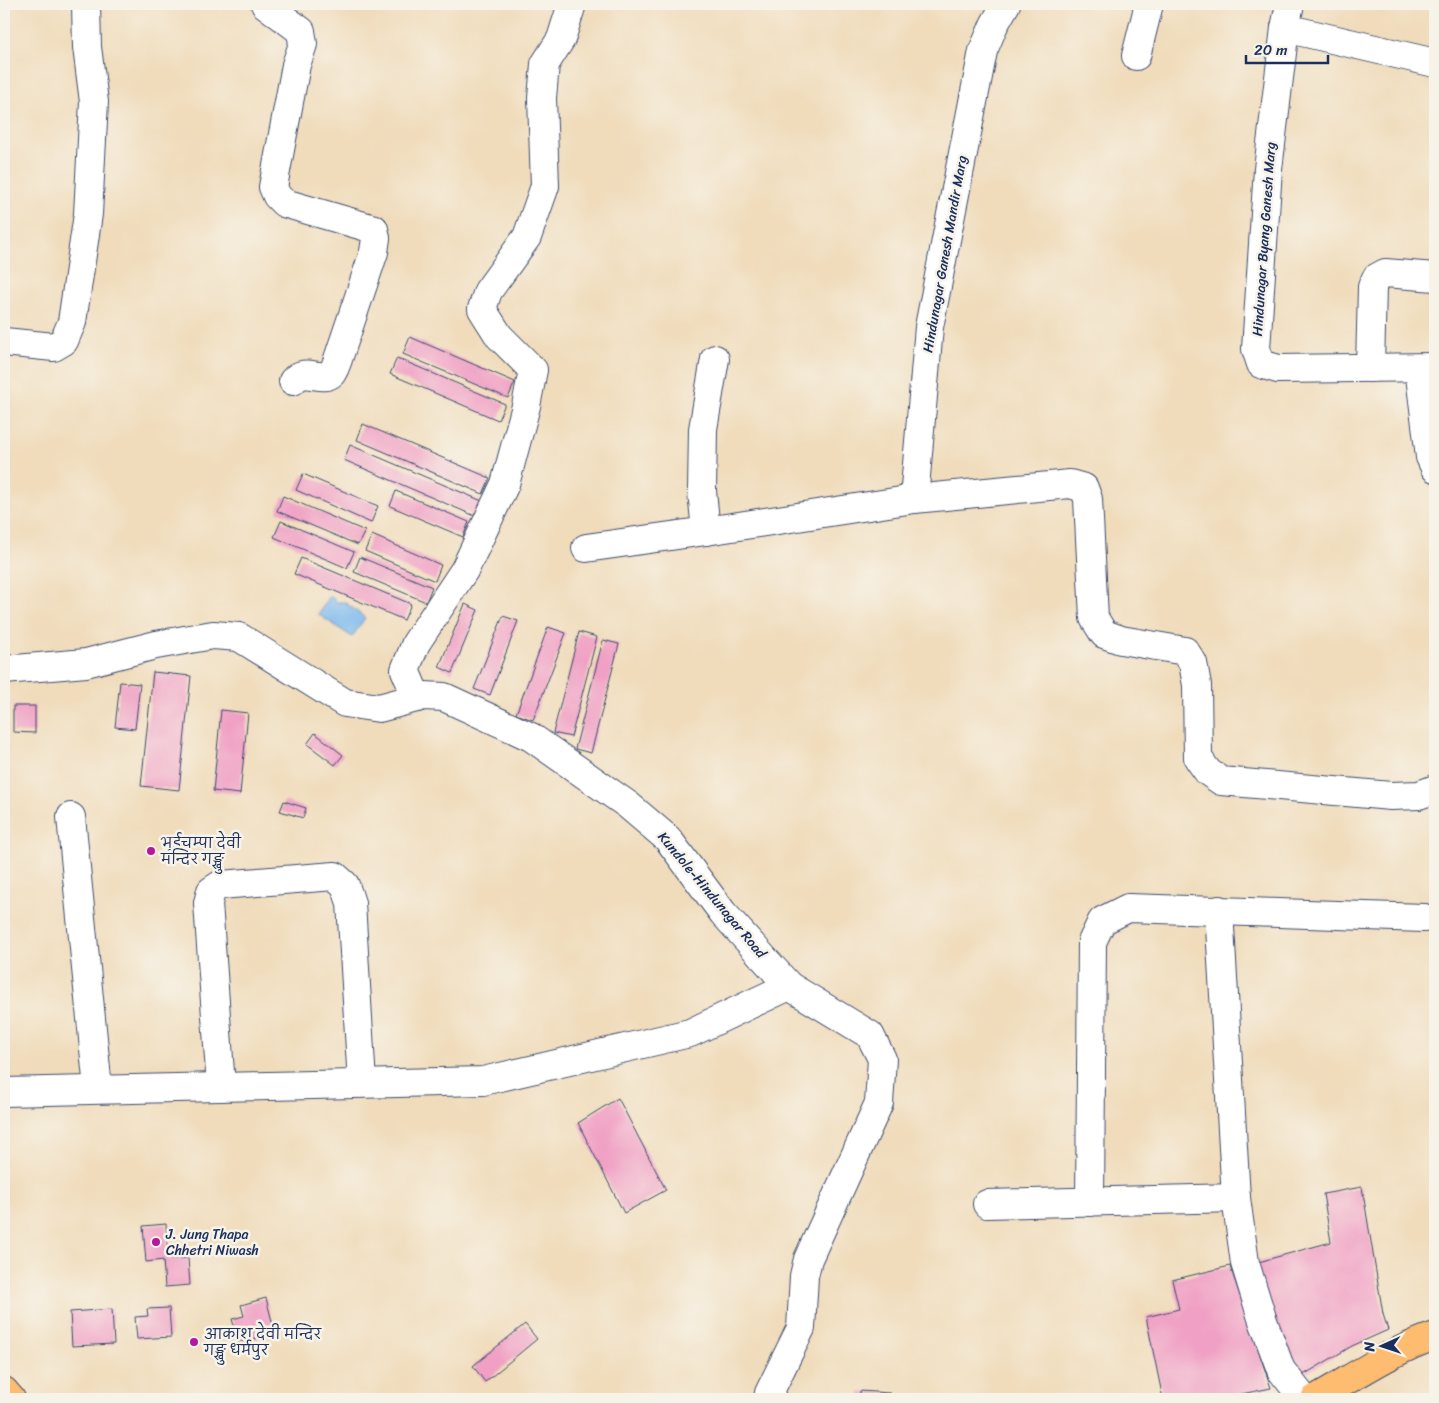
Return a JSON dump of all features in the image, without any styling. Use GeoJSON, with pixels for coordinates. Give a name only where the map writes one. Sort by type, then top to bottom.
{"type":"FeatureCollection","features":[{"type":"Feature","properties":{"kind":"main road"},"geometry":{"type":"LineString","coordinates":[[1316,1399],[1386,1359],[1435,1336]]}},
{"type":"Feature","properties":{"kind":"main road"},"geometry":{"type":"LineString","coordinates":[[4,1390],[11,1399]]}},
{"type":"Feature","properties":{"kind":"street"},"geometry":{"type":"LineString","coordinates":[[4,342],[54,347],[64,340],[72,322],[88,214],[94,102],[87,47],[86,4]]}},
{"type":"Feature","properties":{"kind":"street"},"geometry":{"type":"LineString","coordinates":[[265,4],[302,32],[302,44],[296,65],[273,186],[277,196],[284,203],[374,229],[376,238],[374,252],[332,373],[327,376],[302,374],[293,381]]}},
{"type":"Feature","properties":{"kind":"street"},"geometry":{"type":"LineString","coordinates":[[417,698],[405,670],[416,642],[465,570],[505,484],[526,406],[533,370],[499,336],[482,309],[488,291],[528,237],[545,186],[542,98],[545,64],[561,38],[572,4]]}},
{"type":"Feature","properties":{"kind":"street","name":"Hindunagar Ganesh Mandir Marg"},"geometry":{"type":"LineString","coordinates":[[914,499],[929,327],[983,51],[994,25],[1006,4]]}},
{"type":"Feature","properties":{"kind":"street"},"geometry":{"type":"LineString","coordinates":[[1136,56],[1149,4]]}},
{"type":"Feature","properties":{"kind":"street"},"geometry":{"type":"LineString","coordinates":[[1288,16],[1435,63]]}},
{"type":"Feature","properties":{"kind":"street","name":"Hindunagar Byang Ganesh Marg"},"geometry":{"type":"LineString","coordinates":[[1288,16],[1268,169],[1256,349],[1262,364],[1278,369],[1427,367],[1430,457],[1435,468]]}},
{"type":"Feature","properties":{"kind":"street"},"geometry":{"type":"LineString","coordinates":[[1370,368],[1372,287],[1376,278],[1385,273],[1435,277]]}},
{"type":"Feature","properties":{"kind":"street"},"geometry":{"type":"LineString","coordinates":[[706,531],[702,491],[703,429],[716,359]]}},
{"type":"Feature","properties":{"kind":"street"},"geometry":{"type":"LineString","coordinates":[[586,548],[914,499],[1070,484],[1084,488],[1088,499],[1094,618],[1104,634],[1121,640],[1185,651],[1193,663],[1197,685],[1198,758],[1208,772],[1221,781],[1391,796],[1419,795],[1435,789]]}},
{"type":"Feature","properties":{"kind":"street","name":"Kundole-Hindunagar Road"},"geometry":{"type":"LineString","coordinates":[[4,670],[86,664],[156,645],[213,635],[238,637],[345,703],[379,708],[424,696],[444,697],[530,737],[628,805],[668,839],[723,913],[789,986],[870,1035],[882,1058],[879,1103],[808,1259],[804,1276],[801,1328],[769,1393],[768,1399]]}},
{"type":"Feature","properties":{"kind":"street"},"geometry":{"type":"LineString","coordinates":[[71,817],[98,1090]]}},
{"type":"Feature","properties":{"kind":"street"},"geometry":{"type":"LineString","coordinates":[[221,1087],[208,903],[211,892],[220,885],[335,876],[345,884],[351,903],[362,1083]]}},
{"type":"Feature","properties":{"kind":"street"},"geometry":{"type":"LineString","coordinates":[[1090,1202],[1092,942],[1102,921],[1128,908],[1424,918]]}},
{"type":"Feature","properties":{"kind":"street"},"geometry":{"type":"LineString","coordinates":[[1219,910],[1236,1198],[1245,1263],[1281,1370],[1304,1399]]}},
{"type":"Feature","properties":{"kind":"street"},"geometry":{"type":"LineString","coordinates":[[4,1092],[483,1081],[690,1033],[789,986]]}},
{"type":"Feature","properties":{"kind":"street"},"geometry":{"type":"LineString","coordinates":[[987,1204],[1236,1198]]}},
{"type":"Feature","properties":{"kind":"water"},"geometry":{"type":"Polygon","coordinates":[[[330,596],[337,602],[345,602],[365,618],[352,637],[318,614],[330,596]]]}},
{"type":"Feature","properties":{"kind":"building"},"geometry":{"type":"Polygon","coordinates":[[[410,337],[515,382],[508,398],[403,354],[410,337]]]}},
{"type":"Feature","properties":{"kind":"building"},"geometry":{"type":"Polygon","coordinates":[[[397,358],[505,404],[498,420],[390,374],[397,358]]]}},
{"type":"Feature","properties":{"kind":"building"},"geometry":{"type":"Polygon","coordinates":[[[363,424],[490,478],[483,494],[357,440],[363,424]]]}},
{"type":"Feature","properties":{"kind":"building"},"geometry":{"type":"Polygon","coordinates":[[[350,445],[482,501],[475,516],[344,460],[350,445]]]}},
{"type":"Feature","properties":{"kind":"building"},"geometry":{"type":"Polygon","coordinates":[[[303,474],[378,506],[371,523],[296,490],[303,474]]]}},
{"type":"Feature","properties":{"kind":"building"},"geometry":{"type":"Polygon","coordinates":[[[396,491],[469,522],[463,537],[390,506],[396,491]]]}},
{"type":"Feature","properties":{"kind":"building"},"geometry":{"type":"Polygon","coordinates":[[[283,496],[365,531],[358,545],[277,511],[283,496]]]}},
{"type":"Feature","properties":{"kind":"building"},"geometry":{"type":"Polygon","coordinates":[[[281,521],[354,552],[347,568],[274,537],[281,521]]]}},
{"type":"Feature","properties":{"kind":"building"},"geometry":{"type":"Polygon","coordinates":[[[372,535],[441,565],[435,581],[365,551],[372,535]]]}},
{"type":"Feature","properties":{"kind":"building"},"geometry":{"type":"Polygon","coordinates":[[[360,557],[432,587],[426,602],[354,572],[360,557]]]}},
{"type":"Feature","properties":{"kind":"building"},"geometry":{"type":"Polygon","coordinates":[[[301,558],[411,604],[404,620],[294,574],[301,558]]]}},
{"type":"Feature","properties":{"kind":"building"},"geometry":{"type":"Polygon","coordinates":[[[465,604],[478,610],[452,673],[439,667],[465,604]]]}},
{"type":"Feature","properties":{"kind":"building"},"geometry":{"type":"Polygon","coordinates":[[[503,616],[518,621],[490,695],[474,689],[503,616]]]}},
{"type":"Feature","properties":{"kind":"building"},"geometry":{"type":"Polygon","coordinates":[[[548,627],[566,633],[533,720],[516,714],[548,627]]]}},
{"type":"Feature","properties":{"kind":"building"},"geometry":{"type":"Polygon","coordinates":[[[579,632],[597,637],[571,737],[553,733],[579,632]]]}},
{"type":"Feature","properties":{"kind":"building"},"geometry":{"type":"Polygon","coordinates":[[[603,640],[619,644],[591,753],[575,749],[603,640]]]}},
{"type":"Feature","properties":{"kind":"building"},"geometry":{"type":"Polygon","coordinates":[[[153,672],[191,676],[179,790],[141,786],[153,672]]]}},
{"type":"Feature","properties":{"kind":"building"},"geometry":{"type":"Polygon","coordinates":[[[120,682],[140,684],[135,729],[115,727],[120,682]]]}},
{"type":"Feature","properties":{"kind":"building"},"geometry":{"type":"Polygon","coordinates":[[[13,706],[35,706],[35,733],[13,732],[13,706]]]}},
{"type":"Feature","properties":{"kind":"building"},"geometry":{"type":"Polygon","coordinates":[[[221,710],[248,713],[240,794],[213,791],[221,710]]]}},
{"type":"Feature","properties":{"kind":"building"},"geometry":{"type":"Polygon","coordinates":[[[315,733],[343,755],[335,765],[307,744],[315,733]]]}},
{"type":"Feature","properties":{"kind":"building"},"geometry":{"type":"Polygon","coordinates":[[[284,801],[306,808],[303,818],[280,811],[284,801]]]}},
{"type":"Feature","properties":{"kind":"building"},"geometry":{"type":"Polygon","coordinates":[[[618,1098],[666,1190],[624,1213],[578,1123],[618,1098]]]}},
{"type":"Feature","properties":{"kind":"building"},"geometry":{"type":"Polygon","coordinates":[[[1362,1187],[1383,1314],[1388,1330],[1352,1346],[1300,1377],[1285,1350],[1255,1263],[1331,1242],[1323,1194],[1362,1187]]]}},
{"type":"Feature","properties":{"kind":"building","name":"J. Jung Thapa Chhetri Niwash"},"geometry":{"type":"Polygon","coordinates":[[[166,1224],[168,1259],[188,1258],[190,1285],[165,1287],[163,1260],[146,1262],[143,1226],[166,1224]]]}},
{"type":"Feature","properties":{"kind":"building"},"geometry":{"type":"Polygon","coordinates":[[[1230,1266],[1271,1388],[1217,1399],[1163,1399],[1146,1317],[1179,1309],[1172,1280],[1230,1266]]]}},
{"type":"Feature","properties":{"kind":"building"},"geometry":{"type":"Polygon","coordinates":[[[266,1298],[275,1333],[239,1343],[232,1319],[244,1316],[241,1305],[266,1298]]]}},
{"type":"Feature","properties":{"kind":"building"},"geometry":{"type":"Polygon","coordinates":[[[169,1308],[171,1337],[137,1339],[135,1317],[148,1316],[147,1309],[169,1308]]]}},
{"type":"Feature","properties":{"kind":"building"},"geometry":{"type":"Polygon","coordinates":[[[112,1309],[114,1344],[72,1346],[70,1312],[112,1309]]]}},
{"type":"Feature","properties":{"kind":"building"},"geometry":{"type":"Polygon","coordinates":[[[525,1324],[537,1339],[485,1382],[473,1366],[525,1324]]]}},
{"type":"Feature","properties":{"kind":"building"},"geometry":{"type":"Polygon","coordinates":[[[860,1391],[890,1393],[891,1399],[860,1399],[860,1391]]]}},
{"type":"Feature","properties":{"kind":"place","name":"भुईचम्पा देवी मन्दिर गङ्खु"},"geometry":{"type":"Point","coordinates":[151,851]}},
{"type":"Feature","properties":{"kind":"place","name":"J. Jung Thapa Chhetri Niwash"},"geometry":{"type":"Point","coordinates":[156,1242]}},
{"type":"Feature","properties":{"kind":"place","name":"आकाश देवी मन्दिर गङ्खु धर्मपुर"},"geometry":{"type":"Point","coordinates":[194,1342]}}]}
